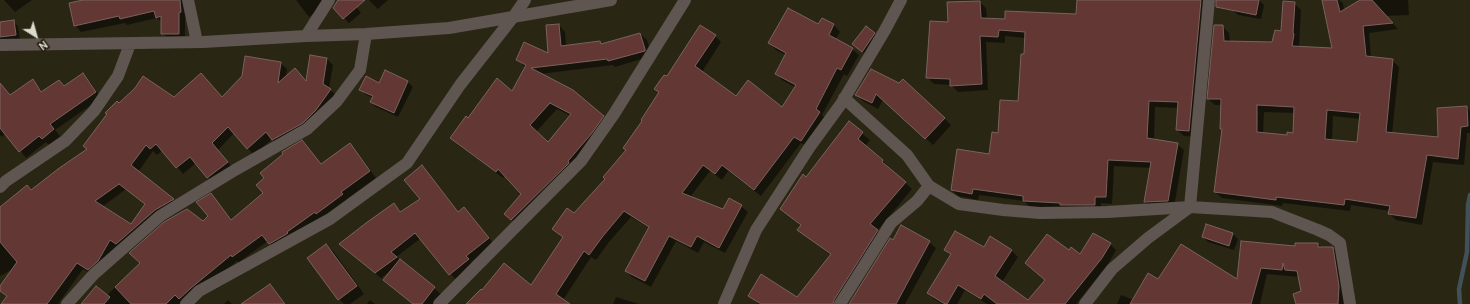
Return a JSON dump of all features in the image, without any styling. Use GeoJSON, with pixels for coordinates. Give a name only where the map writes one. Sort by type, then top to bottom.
{"type":"FeatureCollection","features":[{"type":"Feature","properties":{"kind":"street"},"geometry":{"type":"LineString","coordinates":[[188,0],[197,42]]}},
{"type":"Feature","properties":{"kind":"street"},"geometry":{"type":"LineString","coordinates":[[306,36],[329,0]]}},
{"type":"Feature","properties":{"kind":"street"},"geometry":{"type":"LineString","coordinates":[[186,304],[199,291],[330,219],[407,163],[460,85],[525,0]]}},
{"type":"Feature","properties":{"kind":"street"},"geometry":{"type":"LineString","coordinates":[[0,45],[197,42],[366,34],[449,28],[612,0]]}},
{"type":"Feature","properties":{"kind":"street"},"geometry":{"type":"LineString","coordinates":[[442,303],[581,161],[614,114],[685,0]]}},
{"type":"Feature","properties":{"kind":"street"},"geometry":{"type":"LineString","coordinates":[[724,304],[756,230],[844,98],[885,30],[901,0]]}},
{"type":"Feature","properties":{"kind":"street"},"geometry":{"type":"LineString","coordinates":[[1085,304],[1112,269],[1148,238],[1190,207],[1208,0]]}},
{"type":"Feature","properties":{"kind":"street"},"geometry":{"type":"LineString","coordinates":[[67,304],[94,274],[160,216],[235,170],[307,129],[337,101],[360,70],[366,34]]}},
{"type":"Feature","properties":{"kind":"street"},"geometry":{"type":"LineString","coordinates":[[0,187],[6,181],[66,141],[94,111],[118,76],[130,44]]}},
{"type":"Feature","properties":{"kind":"street"},"geometry":{"type":"LineString","coordinates":[[844,98],[908,155],[929,186],[959,204],[1003,210],[1040,212],[1107,212],[1190,207],[1272,212],[1329,235],[1340,243],[1350,304]]}},
{"type":"Feature","properties":{"kind":"street"},"geometry":{"type":"LineString","coordinates":[[840,304],[891,223],[917,201],[929,186]]}},
{"type":"Feature","properties":{"kind":"building"},"geometry":{"type":"Polygon","coordinates":[[[83,0],[180,0],[181,12],[179,13],[179,34],[161,34],[161,16],[156,18],[154,11],[120,19],[119,16],[74,26],[69,3],[83,0]]]}},
{"type":"Feature","properties":{"kind":"building"},"geometry":{"type":"Polygon","coordinates":[[[338,0],[365,0],[343,19],[333,8],[338,0]]]}},
{"type":"Feature","properties":{"kind":"building"},"geometry":{"type":"Polygon","coordinates":[[[1077,0],[1201,0],[1189,131],[1176,130],[1178,102],[1149,101],[1147,138],[1178,143],[1168,201],[1144,202],[1151,162],[1108,160],[1106,197],[1095,197],[1095,205],[1060,205],[1060,203],[1023,201],[1023,196],[973,189],[972,194],[951,190],[957,149],[989,154],[992,132],[998,133],[1000,100],[1018,101],[1021,54],[1024,54],[1025,32],[999,30],[998,37],[980,36],[982,84],[950,86],[950,79],[926,78],[930,21],[948,22],[947,2],[980,1],[981,18],[1005,19],[1005,11],[1076,14],[1077,0]]]}},
{"type":"Feature","properties":{"kind":"building"},"geometry":{"type":"Polygon","coordinates":[[[1216,0],[1259,0],[1256,15],[1216,7],[1216,0]]]}},
{"type":"Feature","properties":{"kind":"building"},"geometry":{"type":"Polygon","coordinates":[[[1322,0],[1337,0],[1340,12],[1360,0],[1372,0],[1393,23],[1363,26],[1366,56],[1393,59],[1386,132],[1438,137],[1437,108],[1467,106],[1468,126],[1461,127],[1458,159],[1427,155],[1416,218],[1388,214],[1390,206],[1345,199],[1344,205],[1276,197],[1276,200],[1214,192],[1222,129],[1220,129],[1221,99],[1207,99],[1214,25],[1223,25],[1224,41],[1272,42],[1275,30],[1281,31],[1283,1],[1295,2],[1292,46],[1332,48],[1322,0]],[[1257,105],[1257,132],[1287,135],[1287,132],[1293,133],[1294,107],[1257,105]],[[1327,110],[1325,139],[1357,142],[1360,113],[1327,110]]]}},
{"type":"Feature","properties":{"kind":"building"},"geometry":{"type":"Polygon","coordinates":[[[788,8],[818,24],[822,18],[834,24],[829,35],[853,48],[841,70],[837,68],[816,109],[820,112],[801,141],[794,137],[754,190],[722,165],[715,174],[703,165],[682,193],[723,209],[729,198],[742,205],[719,248],[697,236],[691,247],[669,236],[645,281],[625,271],[649,227],[624,211],[589,255],[584,251],[556,294],[570,304],[466,304],[481,289],[482,290],[504,263],[531,285],[563,237],[552,229],[567,208],[574,213],[605,179],[603,177],[626,150],[623,148],[642,121],[641,120],[659,92],[654,89],[664,75],[667,76],[700,25],[716,35],[695,66],[736,96],[748,80],[782,107],[796,85],[775,74],[786,53],[768,43],[788,8]]]}},
{"type":"Feature","properties":{"kind":"building"},"geometry":{"type":"Polygon","coordinates":[[[14,20],[16,35],[0,37],[0,22],[14,20]]]}},
{"type":"Feature","properties":{"kind":"building"},"geometry":{"type":"Polygon","coordinates":[[[559,24],[561,46],[600,41],[601,44],[640,33],[645,51],[608,61],[607,59],[531,68],[573,90],[604,116],[592,133],[568,161],[569,163],[511,220],[504,214],[521,194],[498,169],[496,172],[450,138],[466,116],[468,118],[497,78],[512,91],[526,65],[516,60],[524,42],[548,53],[546,25],[559,24]],[[550,103],[530,125],[548,142],[571,114],[550,103]]]}},
{"type":"Feature","properties":{"kind":"building"},"geometry":{"type":"Polygon","coordinates":[[[866,26],[875,33],[862,52],[852,44],[866,26]]]}},
{"type":"Feature","properties":{"kind":"building"},"geometry":{"type":"Polygon","coordinates":[[[310,55],[327,58],[323,84],[331,89],[316,110],[303,123],[272,140],[266,132],[247,149],[228,127],[212,143],[228,162],[207,178],[190,157],[176,168],[156,144],[150,149],[146,145],[131,165],[174,199],[155,210],[116,244],[110,240],[98,261],[88,270],[77,263],[47,304],[1,304],[7,296],[0,291],[0,286],[17,262],[0,242],[0,207],[27,185],[31,190],[87,149],[83,146],[107,114],[105,113],[117,101],[119,103],[135,88],[143,76],[174,97],[201,73],[222,97],[242,76],[245,56],[281,62],[278,83],[295,68],[306,81],[310,55]],[[119,184],[95,201],[131,224],[145,204],[119,184]]]}},
{"type":"Feature","properties":{"kind":"building"},"geometry":{"type":"Polygon","coordinates":[[[871,69],[899,83],[903,79],[945,118],[925,139],[876,94],[872,103],[855,95],[871,69]]]}},
{"type":"Feature","properties":{"kind":"building"},"geometry":{"type":"Polygon","coordinates":[[[385,70],[408,81],[394,113],[370,102],[373,96],[359,90],[366,76],[379,83],[385,70]]]}},
{"type":"Feature","properties":{"kind":"building"},"geometry":{"type":"Polygon","coordinates":[[[83,73],[96,92],[50,124],[54,129],[42,139],[39,136],[19,152],[0,128],[0,83],[10,95],[33,79],[41,92],[59,80],[64,86],[83,73]]]}},
{"type":"Feature","properties":{"kind":"building"},"geometry":{"type":"Polygon","coordinates":[[[849,121],[863,132],[858,139],[906,182],[870,224],[878,230],[834,300],[833,304],[761,304],[748,296],[761,274],[797,297],[831,254],[797,230],[801,225],[780,209],[803,174],[806,177],[849,121]]]}},
{"type":"Feature","properties":{"kind":"building"},"geometry":{"type":"Polygon","coordinates":[[[302,140],[321,164],[350,143],[370,171],[341,192],[343,194],[316,214],[315,212],[285,235],[269,244],[262,235],[232,257],[231,255],[179,299],[175,295],[166,304],[131,304],[115,287],[140,263],[129,253],[164,222],[187,209],[203,221],[208,216],[196,202],[211,193],[231,220],[263,193],[256,185],[264,178],[260,173],[283,154],[282,152],[302,140]]]}},
{"type":"Feature","properties":{"kind":"building"},"geometry":{"type":"Polygon","coordinates":[[[422,165],[458,212],[464,207],[489,238],[466,256],[469,259],[449,275],[415,233],[391,252],[397,257],[375,273],[339,244],[394,203],[400,212],[420,199],[404,180],[422,165]]]}},
{"type":"Feature","properties":{"kind":"building"},"geometry":{"type":"Polygon","coordinates":[[[1206,224],[1233,233],[1229,246],[1202,237],[1206,224]]]}},
{"type":"Feature","properties":{"kind":"building"},"geometry":{"type":"Polygon","coordinates":[[[901,225],[930,241],[896,304],[849,304],[890,238],[893,240],[901,225]]]}},
{"type":"Feature","properties":{"kind":"building"},"geometry":{"type":"Polygon","coordinates":[[[955,231],[984,247],[990,236],[1012,250],[995,276],[1028,300],[1045,280],[1025,263],[1047,234],[1069,250],[1071,247],[1080,254],[1093,233],[1111,243],[1102,258],[1065,304],[997,304],[984,294],[981,299],[958,285],[947,304],[945,304],[927,293],[951,254],[944,250],[955,231]]]}},
{"type":"Feature","properties":{"kind":"building"},"geometry":{"type":"Polygon","coordinates":[[[1241,241],[1295,246],[1295,243],[1318,243],[1318,247],[1333,247],[1339,286],[1338,304],[1296,304],[1293,294],[1301,291],[1297,271],[1285,270],[1283,263],[1282,270],[1261,268],[1251,304],[1130,304],[1148,273],[1158,279],[1181,244],[1237,279],[1241,241]]]}},
{"type":"Feature","properties":{"kind":"building"},"geometry":{"type":"Polygon","coordinates":[[[326,244],[357,286],[338,300],[307,258],[326,244]]]}},
{"type":"Feature","properties":{"kind":"building"},"geometry":{"type":"Polygon","coordinates":[[[400,259],[435,287],[422,304],[413,304],[383,280],[400,259]]]}},
{"type":"Feature","properties":{"kind":"building"},"geometry":{"type":"Polygon","coordinates":[[[270,284],[285,304],[241,304],[270,284]]]}},
{"type":"Feature","properties":{"kind":"building"},"geometry":{"type":"Polygon","coordinates":[[[96,286],[110,297],[104,304],[81,304],[96,286]]]}},
{"type":"Feature","properties":{"kind":"waterway"},"geometry":{"type":"LineString","coordinates":[[1460,304],[1459,289],[1467,252],[1468,205],[1470,195]]}}]}
